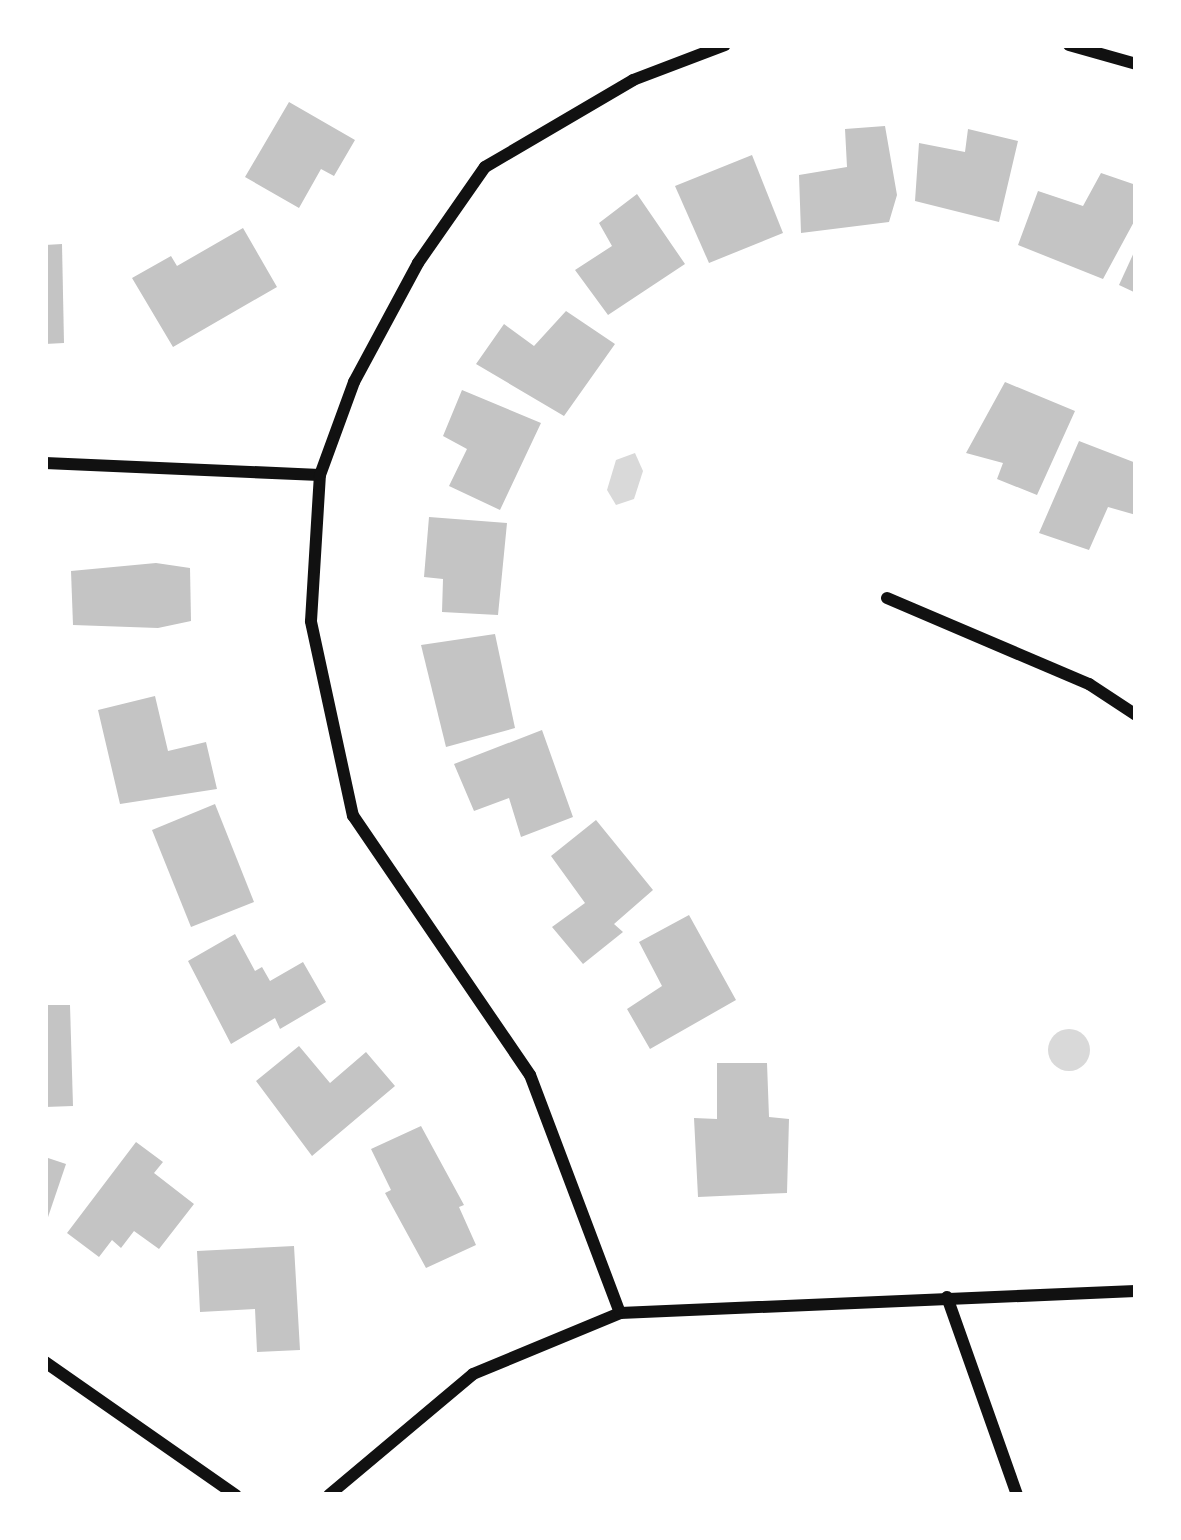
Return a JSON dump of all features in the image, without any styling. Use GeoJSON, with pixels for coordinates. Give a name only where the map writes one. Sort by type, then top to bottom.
{"type":"FeatureCollection","features":[{"type":"Feature","properties":{"kind":"street"},"geometry":{"type":"LineString","coordinates":[[620,1313],[530,1075],[353,816],[311,621],[320,476],[364,362],[418,262],[485,167],[632,80],[725,45]]}},
{"type":"Feature","properties":{"kind":"street"},"geometry":{"type":"LineString","coordinates":[[1069,45],[1136,64]]}},
{"type":"Feature","properties":{"kind":"street"},"geometry":{"type":"LineString","coordinates":[[45,463],[320,476]]}},
{"type":"Feature","properties":{"kind":"street"},"geometry":{"type":"LineString","coordinates":[[887,598],[1089,684],[1136,716]]}},
{"type":"Feature","properties":{"kind":"street"},"geometry":{"type":"LineString","coordinates":[[329,1495],[473,1374],[620,1313],[1136,1291]]}},
{"type":"Feature","properties":{"kind":"street"},"geometry":{"type":"LineString","coordinates":[[947,1297],[1017,1495]]}},
{"type":"Feature","properties":{"kind":"street"},"geometry":{"type":"LineString","coordinates":[[45,1362],[236,1495]]}},
{"type":"Feature","properties":{"kind":"shaded area"},"geometry":{"type":"Polygon","coordinates":[[[635,453],[643,471],[634,499],[616,505],[607,490],[616,460],[635,453]]]}},
{"type":"Feature","properties":{"kind":"shaded area"},"geometry":{"type":"Polygon","coordinates":[[[1069,1029],[1084,1035],[1090,1050],[1084,1065],[1069,1071],[1054,1065],[1048,1050],[1054,1035],[1069,1029]]]}},
{"type":"Feature","properties":{"kind":"building"},"geometry":{"type":"Polygon","coordinates":[[[289,102],[355,140],[334,176],[321,169],[299,208],[245,177],[289,102]]]}},
{"type":"Feature","properties":{"kind":"building"},"geometry":{"type":"Polygon","coordinates":[[[885,126],[897,195],[889,222],[801,233],[799,175],[847,167],[845,129],[885,126]]]}},
{"type":"Feature","properties":{"kind":"building"},"geometry":{"type":"Polygon","coordinates":[[[968,129],[1018,141],[999,222],[915,201],[919,143],[965,152],[968,129]]]}},
{"type":"Feature","properties":{"kind":"building"},"geometry":{"type":"Polygon","coordinates":[[[752,155],[783,233],[709,263],[675,186],[752,155]]]}},
{"type":"Feature","properties":{"kind":"building"},"geometry":{"type":"Polygon","coordinates":[[[1101,173],[1136,185],[1136,218],[1103,279],[1018,245],[1038,191],[1083,206],[1101,173]]]}},
{"type":"Feature","properties":{"kind":"building"},"geometry":{"type":"Polygon","coordinates":[[[637,194],[685,264],[608,315],[575,270],[612,246],[599,223],[637,194]]]}},
{"type":"Feature","properties":{"kind":"building"},"geometry":{"type":"Polygon","coordinates":[[[243,228],[277,287],[173,347],[132,278],[171,256],[177,266],[243,228]]]}},
{"type":"Feature","properties":{"kind":"building"},"geometry":{"type":"Polygon","coordinates":[[[62,244],[64,343],[45,344],[45,245],[62,244]]]}},
{"type":"Feature","properties":{"kind":"building"},"geometry":{"type":"Polygon","coordinates":[[[1136,248],[1136,293],[1119,285],[1136,248]]]}},
{"type":"Feature","properties":{"kind":"building"},"geometry":{"type":"Polygon","coordinates":[[[566,311],[615,344],[564,416],[476,364],[504,324],[534,346],[566,311]]]}},
{"type":"Feature","properties":{"kind":"building"},"geometry":{"type":"Polygon","coordinates":[[[1005,382],[1075,411],[1037,495],[997,479],[1003,463],[966,453],[1005,382]]]}},
{"type":"Feature","properties":{"kind":"building"},"geometry":{"type":"Polygon","coordinates":[[[462,390],[541,423],[500,510],[449,486],[467,449],[443,436],[462,390]]]}},
{"type":"Feature","properties":{"kind":"building"},"geometry":{"type":"Polygon","coordinates":[[[1079,441],[1136,463],[1136,515],[1108,507],[1089,550],[1039,533],[1079,441]]]}},
{"type":"Feature","properties":{"kind":"building"},"geometry":{"type":"Polygon","coordinates":[[[429,517],[507,523],[498,615],[442,612],[443,579],[424,577],[429,517]]]}},
{"type":"Feature","properties":{"kind":"building"},"geometry":{"type":"Polygon","coordinates":[[[156,563],[190,568],[191,621],[158,628],[73,625],[71,571],[156,563]]]}},
{"type":"Feature","properties":{"kind":"building"},"geometry":{"type":"Polygon","coordinates":[[[495,634],[515,728],[446,747],[421,645],[495,634]]]}},
{"type":"Feature","properties":{"kind":"building"},"geometry":{"type":"Polygon","coordinates":[[[155,696],[168,751],[206,742],[217,789],[120,804],[98,710],[155,696]]]}},
{"type":"Feature","properties":{"kind":"building"},"geometry":{"type":"Polygon","coordinates":[[[542,730],[573,817],[521,837],[509,798],[474,811],[454,764],[542,730]]]}},
{"type":"Feature","properties":{"kind":"building"},"geometry":{"type":"Polygon","coordinates":[[[215,804],[254,902],[191,927],[152,830],[215,804]]]}},
{"type":"Feature","properties":{"kind":"building"},"geometry":{"type":"Polygon","coordinates":[[[596,820],[653,890],[614,924],[623,932],[583,964],[552,927],[585,903],[551,856],[596,820]]]}},
{"type":"Feature","properties":{"kind":"building"},"geometry":{"type":"Polygon","coordinates":[[[689,915],[736,1000],[650,1049],[627,1009],[662,986],[639,942],[689,915]]]}},
{"type":"Feature","properties":{"kind":"building"},"geometry":{"type":"Polygon","coordinates":[[[235,934],[255,971],[262,967],[270,981],[303,962],[326,1002],[280,1029],[275,1018],[231,1044],[188,961],[235,934]]]}},
{"type":"Feature","properties":{"kind":"building"},"geometry":{"type":"Polygon","coordinates":[[[45,1005],[70,1005],[73,1106],[45,1107],[45,1005]]]}},
{"type":"Feature","properties":{"kind":"building"},"geometry":{"type":"Polygon","coordinates":[[[299,1046],[330,1083],[366,1052],[395,1086],[312,1156],[256,1081],[299,1046]]]}},
{"type":"Feature","properties":{"kind":"building"},"geometry":{"type":"Polygon","coordinates":[[[717,1063],[767,1063],[769,1117],[789,1119],[787,1193],[698,1197],[694,1118],[717,1119],[717,1063]]]}},
{"type":"Feature","properties":{"kind":"building"},"geometry":{"type":"Polygon","coordinates":[[[421,1126],[464,1205],[459,1207],[476,1245],[426,1268],[385,1193],[391,1190],[371,1149],[421,1126]]]}},
{"type":"Feature","properties":{"kind":"building"},"geometry":{"type":"Polygon","coordinates":[[[136,1142],[163,1162],[154,1173],[194,1204],[159,1249],[134,1231],[121,1248],[112,1240],[99,1257],[67,1233],[136,1142]]]}},
{"type":"Feature","properties":{"kind":"building"},"geometry":{"type":"Polygon","coordinates":[[[45,1157],[66,1164],[46,1223],[45,1223],[45,1157]]]}},
{"type":"Feature","properties":{"kind":"building"},"geometry":{"type":"Polygon","coordinates":[[[294,1246],[300,1350],[257,1352],[255,1309],[200,1312],[197,1251],[294,1246]]]}}]}
